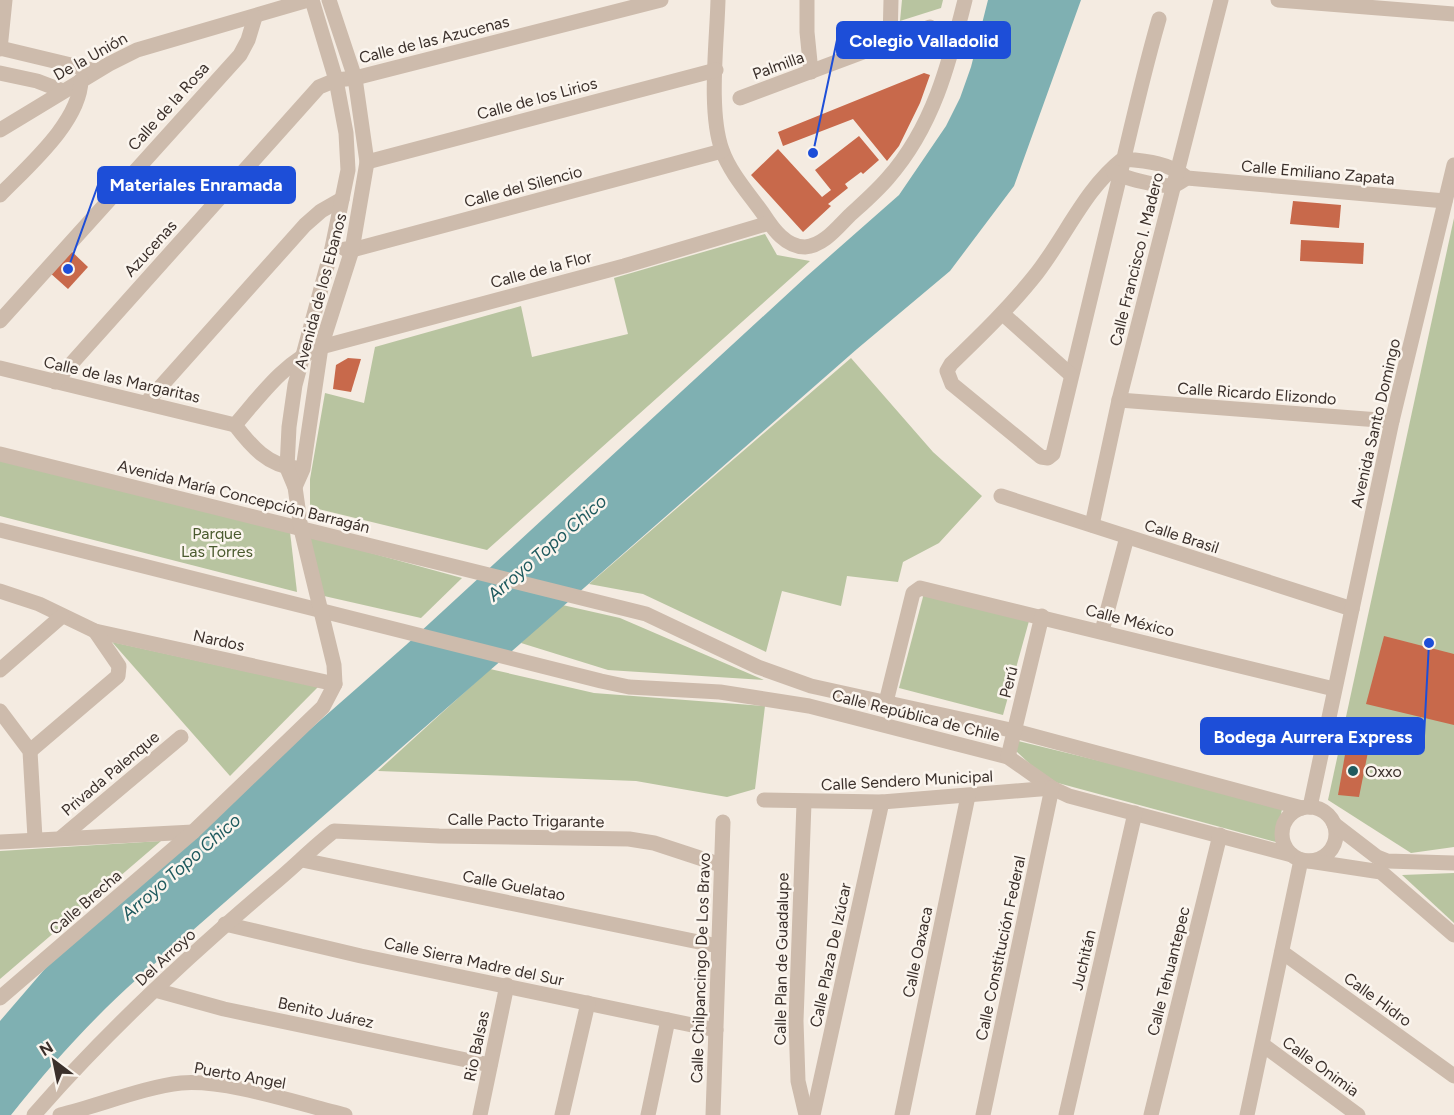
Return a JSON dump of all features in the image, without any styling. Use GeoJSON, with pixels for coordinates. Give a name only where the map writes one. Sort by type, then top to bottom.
{"type":"FeatureCollection","features":[{"type":"Feature","properties":{"kind":"street","name":"De la Unión"},"geometry":{"type":"LineString","coordinates":[[0,130],[96,71],[144,47],[310,0]]}},
{"type":"Feature","properties":{"kind":"street"},"geometry":{"type":"LineString","coordinates":[[310,0],[336,80],[346,133],[348,170],[332,248],[302,354],[290,407],[295,487],[301,529],[334,665],[336,684]]}},
{"type":"Feature","properties":{"kind":"street","name":"Avenida de los Ebanos"},"geometry":{"type":"LineString","coordinates":[[295,468],[321,347],[352,250],[367,162],[356,78],[329,0]]}},
{"type":"Feature","properties":{"kind":"street","name":"Calle de las Azucenas"},"geometry":{"type":"LineString","coordinates":[[356,78],[661,0]]}},
{"type":"Feature","properties":{"kind":"street"},"geometry":{"type":"LineString","coordinates":[[718,0],[717,130],[722,151],[769,223],[784,239],[796,246],[817,244],[889,178],[921,132],[941,90],[964,0]]}},
{"type":"Feature","properties":{"kind":"street"},"geometry":{"type":"LineString","coordinates":[[807,0],[811,72]]}},
{"type":"Feature","properties":{"kind":"street"},"geometry":{"type":"LineString","coordinates":[[890,41],[891,0]]}},
{"type":"Feature","properties":{"kind":"street"},"geometry":{"type":"LineString","coordinates":[[1278,0],[1454,14]]}},
{"type":"Feature","properties":{"kind":"street"},"geometry":{"type":"LineString","coordinates":[[4,1],[0,48],[96,71]]}},
{"type":"Feature","properties":{"kind":"street","name":"Calle Francisco I. Madero"},"geometry":{"type":"LineString","coordinates":[[1182,173],[1220,1]]}},
{"type":"Feature","properties":{"kind":"street","name":"Calle de la Rosa"},"geometry":{"type":"LineString","coordinates":[[0,321],[240,54],[248,40],[255,17]]}},
{"type":"Feature","properties":{"kind":"street"},"geometry":{"type":"LineString","coordinates":[[1118,167],[1090,191],[1038,272],[1003,314],[951,364],[946,375],[952,384],[1044,458],[1053,454],[1118,167],[1159,19]]}},
{"type":"Feature","properties":{"kind":"street","name":"Palmilla"},"geometry":{"type":"LineString","coordinates":[[740,98],[930,27]]}},
{"type":"Feature","properties":{"kind":"street"},"geometry":{"type":"LineString","coordinates":[[37,81],[44,58]]}},
{"type":"Feature","properties":{"kind":"street","name":"Calle de los Lirios"},"geometry":{"type":"LineString","coordinates":[[367,162],[716,70]]}},
{"type":"Feature","properties":{"kind":"street"},"geometry":{"type":"LineString","coordinates":[[0,73],[37,81],[63,91]]}},
{"type":"Feature","properties":{"kind":"street","name":"Azucenas"},"geometry":{"type":"LineString","coordinates":[[55,382],[303,103],[319,87],[336,80],[356,78]]}},
{"type":"Feature","properties":{"kind":"street"},"geometry":{"type":"LineString","coordinates":[[0,195],[69,118],[78,102],[81,80]]}},
{"type":"Feature","properties":{"kind":"street","name":"Calle del Silencio"},"geometry":{"type":"LineString","coordinates":[[332,248],[352,250],[722,151]]}},
{"type":"Feature","properties":{"kind":"street","name":"Avenida Santo Domingo"},"geometry":{"type":"LineString","coordinates":[[1306,807],[1352,609],[1392,421],[1454,165]]}},
{"type":"Feature","properties":{"kind":"street"},"geometry":{"type":"LineString","coordinates":[[1118,167],[1173,186],[1182,173]]}},
{"type":"Feature","properties":{"kind":"street","name":"Calle Emiliano Zapata"},"geometry":{"type":"LineString","coordinates":[[1118,167],[1445,201]]}},
{"type":"Feature","properties":{"kind":"street","name":"Calle Francisco I. Madero"},"geometry":{"type":"LineString","coordinates":[[1092,525],[1119,400],[1173,186]]}},
{"type":"Feature","properties":{"kind":"street"},"geometry":{"type":"LineString","coordinates":[[146,403],[305,225],[321,211],[342,199]]}},
{"type":"Feature","properties":{"kind":"street","name":"Calle de la Flor"},"geometry":{"type":"LineString","coordinates":[[321,347],[624,266],[769,223]]}},
{"type":"Feature","properties":{"kind":"street"},"geometry":{"type":"LineString","coordinates":[[1003,314],[1071,375]]}},
{"type":"Feature","properties":{"kind":"street"},"geometry":{"type":"LineString","coordinates":[[295,468],[265,458],[235,425],[265,390],[302,354],[321,347]]}},
{"type":"Feature","properties":{"kind":"street","name":"Calle de las Margaritas"},"geometry":{"type":"LineString","coordinates":[[0,368],[235,425]]}},
{"type":"Feature","properties":{"kind":"street","name":"Calle Ricardo Elizondo"},"geometry":{"type":"LineString","coordinates":[[1119,400],[1392,421]]}},
{"type":"Feature","properties":{"kind":"street","name":"Avenida María Concepción Barragán"},"geometry":{"type":"LineString","coordinates":[[0,454],[571,595]]}},
{"type":"Feature","properties":{"kind":"street","name":"Calle Brasil"},"geometry":{"type":"LineString","coordinates":[[1001,496],[1352,609]]}},
{"type":"Feature","properties":{"kind":"street"},"geometry":{"type":"LineString","coordinates":[[0,530],[320,610]]}},
{"type":"Feature","properties":{"kind":"street"},"geometry":{"type":"LineString","coordinates":[[1102,631],[1127,537]]}},
{"type":"Feature","properties":{"kind":"street","name":"Calle México"},"geometry":{"type":"LineString","coordinates":[[886,702],[913,593],[917,588],[1042,616],[1334,689]]}},
{"type":"Feature","properties":{"kind":"street","name":"Nardos"},"geometry":{"type":"LineString","coordinates":[[0,591],[39,604],[95,631],[336,684]]}},
{"type":"Feature","properties":{"kind":"street","name":"Calle República de Chile"},"geometry":{"type":"LineString","coordinates":[[571,595],[662,620],[789,680],[1015,731],[1306,807]]}},
{"type":"Feature","properties":{"kind":"street","name":"Calle República de Chile"},"geometry":{"type":"LineString","coordinates":[[320,610],[629,687],[720,692],[779,699],[1008,756],[1052,788],[1091,803],[1301,858],[1384,867]]}},
{"type":"Feature","properties":{"kind":"street"},"geometry":{"type":"LineString","coordinates":[[0,670],[62,616]]}},
{"type":"Feature","properties":{"kind":"street","name":"Perú"},"geometry":{"type":"LineString","coordinates":[[1008,756],[1042,616]]}},
{"type":"Feature","properties":{"kind":"street"},"geometry":{"type":"LineString","coordinates":[[30,751],[118,676],[119,666],[95,631]]}},
{"type":"Feature","properties":{"kind":"street","name":"Calle Brecha"},"geometry":{"type":"LineString","coordinates":[[0,998],[193,832],[323,707],[336,684]]}},
{"type":"Feature","properties":{"kind":"street"},"geometry":{"type":"LineString","coordinates":[[0,711],[30,751],[35,838]]}},
{"type":"Feature","properties":{"kind":"street","name":"Privada Palenque"},"geometry":{"type":"LineString","coordinates":[[62,837],[181,737]]}},
{"type":"Feature","properties":{"kind":"street","name":"Calle Sendero Municipal"},"geometry":{"type":"LineString","coordinates":[[764,801],[882,802],[1052,788]]}},
{"type":"Feature","properties":{"kind":"street","name":"Calle Constitución Federal"},"geometry":{"type":"LineString","coordinates":[[983,1115],[1052,788]]}},
{"type":"Feature","properties":{"kind":"street","name":"Calle Oaxaca"},"geometry":{"type":"LineString","coordinates":[[902,1115],[968,796]]}},
{"type":"Feature","properties":{"kind":"street","name":"Calle Plan de Guadalupe"},"geometry":{"type":"LineString","coordinates":[[804,802],[796,1021],[798,1081],[806,1115]]}},
{"type":"Feature","properties":{"kind":"street","name":"Calle Plaza De Izúcar"},"geometry":{"type":"LineString","coordinates":[[813,1115],[882,802]]}},
{"type":"Feature","properties":{"kind":"street"},"geometry":{"type":"LineString","coordinates":[[1334,824],[1336,831],[1333,846],[1323,857],[1301,858],[1286,849],[1282,832],[1289,817],[1306,807],[1325,812],[1334,824],[1377,857],[1384,867],[1454,935]]}},
{"type":"Feature","properties":{"kind":"street","name":"Juchitán"},"geometry":{"type":"LineString","coordinates":[[1066,1115],[1135,813]]}},
{"type":"Feature","properties":{"kind":"street","name":"Calle Chilpancingo De Los Bravo"},"geometry":{"type":"LineString","coordinates":[[713,1115],[723,822]]}},
{"type":"Feature","properties":{"kind":"street","name":"Calle Pacto Trigarante"},"geometry":{"type":"LineString","coordinates":[[329,835],[337,830],[439,837],[629,839],[654,843],[721,865]]}},
{"type":"Feature","properties":{"kind":"street"},"geometry":{"type":"LineString","coordinates":[[0,842],[35,838],[193,832]]}},
{"type":"Feature","properties":{"kind":"street","name":"Del Arroyo"},"geometry":{"type":"LineString","coordinates":[[34,1115],[82,1060],[155,990],[225,924],[329,835]]}},
{"type":"Feature","properties":{"kind":"street","name":"Calle Tehuantepec"},"geometry":{"type":"LineString","coordinates":[[1150,1115],[1220,835]]}},
{"type":"Feature","properties":{"kind":"street"},"geometry":{"type":"LineString","coordinates":[[1247,1115],[1301,858]]}},
{"type":"Feature","properties":{"kind":"street","name":"Calle Guelatao"},"geometry":{"type":"LineString","coordinates":[[302,860],[718,945]]}},
{"type":"Feature","properties":{"kind":"street"},"geometry":{"type":"LineString","coordinates":[[1384,867],[1454,863]]}},
{"type":"Feature","properties":{"kind":"street","name":"Calle Sierra Madre del Sur"},"geometry":{"type":"LineString","coordinates":[[225,924],[361,956],[716,1030]]}},
{"type":"Feature","properties":{"kind":"street","name":"Calle Hidro"},"geometry":{"type":"LineString","coordinates":[[1282,952],[1454,1076]]}},
{"type":"Feature","properties":{"kind":"street","name":"Rio Balsas"},"geometry":{"type":"LineString","coordinates":[[480,1115],[507,985]]}},
{"type":"Feature","properties":{"kind":"street","name":"Benito Juárez"},"geometry":{"type":"LineString","coordinates":[[155,990],[224,1009],[490,1065]]}},
{"type":"Feature","properties":{"kind":"street"},"geometry":{"type":"LineString","coordinates":[[562,1115],[588,1003]]}},
{"type":"Feature","properties":{"kind":"street"},"geometry":{"type":"LineString","coordinates":[[648,1115],[668,1020]]}},
{"type":"Feature","properties":{"kind":"street","name":"Calle Onimia"},"geometry":{"type":"LineString","coordinates":[[1263,1045],[1358,1115]]}},
{"type":"Feature","properties":{"kind":"street","name":"Puerto Angel"},"geometry":{"type":"LineString","coordinates":[[60,1115],[166,1086],[193,1083],[239,1090],[345,1115]]}},
{"type":"Feature","properties":{"kind":"green space"},"geometry":{"type":"Polygon","coordinates":[[[902,0],[943,0],[941,8],[900,21],[902,0]]]}},
{"type":"Feature","properties":{"kind":"green space"},"geometry":{"type":"Polygon","coordinates":[[[1454,218],[1454,847],[1411,853],[1328,800],[1454,218]]]}},
{"type":"Feature","properties":{"kind":"green space"},"geometry":{"type":"Polygon","coordinates":[[[765,234],[777,255],[810,261],[487,550],[310,507],[310,479],[325,393],[364,403],[375,347],[521,306],[532,357],[628,334],[614,278],[765,234]]]}},
{"type":"Feature","properties":{"kind":"green space"},"geometry":{"type":"Polygon","coordinates":[[[851,358],[933,452],[982,496],[939,543],[903,562],[898,582],[847,576],[841,606],[782,591],[766,652],[643,594],[589,584],[851,358]]]}},
{"type":"Feature","properties":{"kind":"green space","name":"Parque Las Torres"},"geometry":{"type":"Polygon","coordinates":[[[0,458],[290,532],[297,592],[0,516],[0,458]]]}},
{"type":"Feature","properties":{"kind":"green space"},"geometry":{"type":"Polygon","coordinates":[[[309,536],[462,578],[421,618],[324,596],[309,536]]]}},
{"type":"Feature","properties":{"kind":"green space"},"geometry":{"type":"Polygon","coordinates":[[[924,593],[1029,621],[1003,715],[899,688],[924,593]]]}},
{"type":"Feature","properties":{"kind":"green space"},"geometry":{"type":"Polygon","coordinates":[[[558,604],[620,618],[764,680],[608,670],[521,643],[558,604]]]}},
{"type":"Feature","properties":{"kind":"green space"},"geometry":{"type":"Polygon","coordinates":[[[112,642],[318,687],[230,776],[112,642]]]}},
{"type":"Feature","properties":{"kind":"green space"},"geometry":{"type":"Polygon","coordinates":[[[490,669],[594,693],[765,706],[755,789],[727,797],[636,781],[378,771],[490,669]]]}},
{"type":"Feature","properties":{"kind":"green space"},"geometry":{"type":"Polygon","coordinates":[[[1018,741],[1170,778],[1282,809],[1276,842],[1047,780],[1015,750],[1018,741]]]}},
{"type":"Feature","properties":{"kind":"green space"},"geometry":{"type":"Polygon","coordinates":[[[161,841],[0,979],[0,851],[161,841]]]}},
{"type":"Feature","properties":{"kind":"green space"},"geometry":{"type":"Polygon","coordinates":[[[1454,873],[1454,923],[1402,875],[1454,873]]]}},
{"type":"Feature","properties":{"kind":"water","name":"Arroyo Topo Chico"},"geometry":{"type":"Polygon","coordinates":[[[988,0],[1081,0],[1014,186],[950,271],[857,349],[137,979],[71,1044],[11,1115],[0,1115],[0,1021],[68,942],[406,645],[807,276],[899,195],[946,126],[960,98],[971,67],[988,0]]]}},
{"type":"Feature","properties":{"kind":"building"},"geometry":{"type":"Polygon","coordinates":[[[924,73],[930,75],[920,103],[899,146],[887,161],[853,119],[783,146],[778,132],[924,73]]]}},
{"type":"Feature","properties":{"kind":"building"},"geometry":{"type":"Polygon","coordinates":[[[859,136],[879,160],[863,174],[861,172],[845,184],[848,188],[828,204],[831,206],[803,232],[751,175],[778,149],[822,197],[831,190],[815,170],[859,136]]]}},
{"type":"Feature","properties":{"kind":"building"},"geometry":{"type":"Polygon","coordinates":[[[1293,201],[1341,205],[1339,228],[1290,224],[1293,201]]]}},
{"type":"Feature","properties":{"kind":"building"},"geometry":{"type":"Polygon","coordinates":[[[1301,240],[1364,243],[1363,264],[1300,261],[1301,240]]]}},
{"type":"Feature","properties":{"kind":"building"},"geometry":{"type":"Polygon","coordinates":[[[68,248],[88,267],[68,289],[49,272],[68,248]]]}},
{"type":"Feature","properties":{"kind":"building"},"geometry":{"type":"Polygon","coordinates":[[[348,358],[361,359],[351,392],[333,389],[336,365],[348,358]]]}},
{"type":"Feature","properties":{"kind":"building"},"geometry":{"type":"Polygon","coordinates":[[[1384,636],[1454,654],[1454,725],[1366,704],[1384,636]]]}},
{"type":"Feature","properties":{"kind":"building","name":"Oxxo"},"geometry":{"type":"Polygon","coordinates":[[[1347,743],[1369,747],[1359,797],[1338,795],[1347,743]]]}},
{"type":"Feature","properties":{"kind":"place","name":"Colegio Valladolid"},"geometry":{"type":"Point","coordinates":[813,153]}},
{"type":"Feature","properties":{"kind":"place","name":"Materiales Enramada"},"geometry":{"type":"Point","coordinates":[68,269]}},
{"type":"Feature","properties":{"kind":"place","name":"Bodega Aurrera Express"},"geometry":{"type":"Point","coordinates":[1429,643]}},
{"type":"Feature","properties":{"kind":"place","name":"Oxxo"},"geometry":{"type":"Point","coordinates":[1353,771]}}]}
